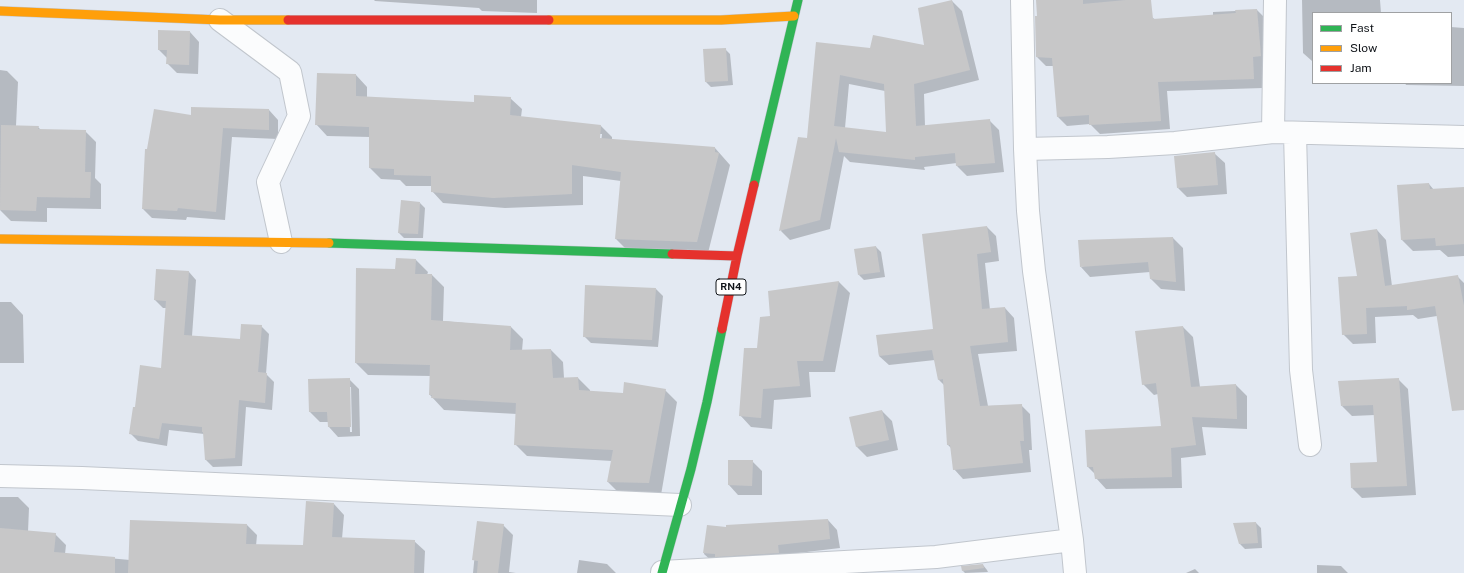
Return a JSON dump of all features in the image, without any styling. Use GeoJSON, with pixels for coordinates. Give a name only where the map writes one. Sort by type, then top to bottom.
{"type":"FeatureCollection","features":[{"type":"Feature","properties":{"kind":"main road","name":"RN4"},"geometry":{"type":"LineString","coordinates":[[662,572],[691,469],[707,402],[737,256],[798,0]]}},
{"type":"Feature","properties":{"kind":"main road"},"geometry":{"type":"LineString","coordinates":[[0,11],[220,20],[721,20],[794,16]]}},
{"type":"Feature","properties":{"kind":"main road"},"geometry":{"type":"LineString","coordinates":[[0,239],[281,242],[737,256]]}},
{"type":"Feature","properties":{"kind":"street"},"geometry":{"type":"LineString","coordinates":[[1022,0],[1025,149],[1028,211],[1034,271],[1072,540],[1075,573]]}},
{"type":"Feature","properties":{"kind":"street"},"geometry":{"type":"LineString","coordinates":[[1273,132],[1275,0]]}},
{"type":"Feature","properties":{"kind":"street"},"geometry":{"type":"LineString","coordinates":[[220,20],[290,72],[299,116],[268,182],[281,242]]}},
{"type":"Feature","properties":{"kind":"street"},"geometry":{"type":"LineString","coordinates":[[1025,149],[1108,147],[1175,143],[1273,132],[1464,137]]}},
{"type":"Feature","properties":{"kind":"street"},"geometry":{"type":"LineString","coordinates":[[1295,133],[1301,370],[1310,445]]}},
{"type":"Feature","properties":{"kind":"street"},"geometry":{"type":"LineString","coordinates":[[0,476],[90,478],[680,505]]}},
{"type":"Feature","properties":{"kind":"street"},"geometry":{"type":"LineString","coordinates":[[662,572],[936,557],[1072,540]]}},
{"type":"Feature","properties":{"kind":"building"},"geometry":{"type":"Polygon","coordinates":[[[952,0],[970,70],[914,84],[916,126],[990,119],[995,163],[956,166],[955,153],[915,157],[915,160],[839,152],[836,138],[820,220],[779,231],[798,137],[807,138],[816,42],[870,48],[873,35],[924,45],[918,8],[952,0]],[[840,75],[834,126],[886,132],[884,84],[840,75]]]}},
{"type":"Feature","properties":{"kind":"building"},"geometry":{"type":"Polygon","coordinates":[[[1036,0],[1083,0],[1083,4],[1126,0],[1151,0],[1153,19],[1236,13],[1235,10],[1257,9],[1261,56],[1253,57],[1254,79],[1158,82],[1161,121],[1089,125],[1089,115],[1057,117],[1052,58],[1036,57],[1036,0]]]}},
{"type":"Feature","properties":{"kind":"building"},"geometry":{"type":"Polygon","coordinates":[[[158,30],[190,31],[189,65],[166,64],[167,50],[158,50],[158,30]]]}},
{"type":"Feature","properties":{"kind":"building"},"geometry":{"type":"Polygon","coordinates":[[[726,48],[728,81],[705,82],[703,49],[726,48]]]}},
{"type":"Feature","properties":{"kind":"building"},"geometry":{"type":"Polygon","coordinates":[[[317,73],[356,74],[356,96],[474,102],[474,95],[511,97],[510,115],[601,125],[600,138],[715,147],[715,152],[719,153],[697,242],[615,239],[621,172],[572,165],[572,194],[493,198],[431,192],[431,176],[394,175],[394,169],[369,168],[369,127],[315,125],[317,73]]]}},
{"type":"Feature","properties":{"kind":"building"},"geometry":{"type":"Polygon","coordinates":[[[191,107],[269,109],[269,130],[223,128],[216,212],[178,208],[177,211],[142,209],[145,149],[147,149],[154,109],[191,115],[191,107]]]}},
{"type":"Feature","properties":{"kind":"building"},"geometry":{"type":"Polygon","coordinates":[[[1,125],[39,126],[38,129],[86,130],[85,172],[91,172],[90,198],[37,197],[36,211],[0,210],[1,125]]]}},
{"type":"Feature","properties":{"kind":"building"},"geometry":{"type":"Polygon","coordinates":[[[1215,152],[1218,185],[1177,188],[1174,156],[1215,152]]]}},
{"type":"Feature","properties":{"kind":"building"},"geometry":{"type":"Polygon","coordinates":[[[1429,183],[1430,189],[1464,187],[1464,244],[1436,246],[1435,238],[1401,240],[1397,185],[1429,183]]]}},
{"type":"Feature","properties":{"kind":"building"},"geometry":{"type":"Polygon","coordinates":[[[401,200],[420,202],[418,234],[398,233],[401,200]]]}},
{"type":"Feature","properties":{"kind":"building"},"geometry":{"type":"Polygon","coordinates":[[[987,226],[991,252],[977,254],[982,309],[1005,307],[1008,342],[970,346],[980,406],[1022,404],[1024,441],[1020,441],[1023,463],[953,470],[950,445],[947,445],[943,379],[938,380],[932,350],[879,356],[876,335],[933,329],[922,234],[987,226]]]}},
{"type":"Feature","properties":{"kind":"building"},"geometry":{"type":"Polygon","coordinates":[[[1377,229],[1385,286],[1458,275],[1464,306],[1464,410],[1452,411],[1435,306],[1407,310],[1407,306],[1366,308],[1367,334],[1342,335],[1338,277],[1357,276],[1350,233],[1377,229]]]}},
{"type":"Feature","properties":{"kind":"building"},"geometry":{"type":"Polygon","coordinates":[[[1173,237],[1176,282],[1150,279],[1148,262],[1080,267],[1078,240],[1173,237]]]}},
{"type":"Feature","properties":{"kind":"building"},"geometry":{"type":"Polygon","coordinates":[[[876,246],[880,272],[858,275],[854,249],[876,246]]]}},
{"type":"Feature","properties":{"kind":"building"},"geometry":{"type":"Polygon","coordinates":[[[396,258],[416,259],[415,274],[432,274],[431,320],[511,326],[510,350],[551,349],[553,378],[578,377],[579,390],[623,393],[624,382],[666,389],[649,483],[607,482],[613,450],[514,445],[516,403],[431,398],[432,395],[429,395],[430,365],[355,363],[356,268],[395,269],[396,258]]]}},
{"type":"Feature","properties":{"kind":"building"},"geometry":{"type":"Polygon","coordinates":[[[156,269],[189,271],[184,335],[240,339],[241,324],[262,325],[258,372],[267,373],[265,403],[239,400],[235,458],[205,460],[202,427],[162,423],[159,439],[129,434],[133,407],[135,407],[140,365],[161,368],[166,301],[154,300],[156,269]]]}},
{"type":"Feature","properties":{"kind":"building"},"geometry":{"type":"Polygon","coordinates":[[[839,281],[823,361],[797,361],[800,386],[763,389],[761,418],[739,416],[744,348],[757,348],[760,317],[770,316],[768,291],[839,281]]]}},
{"type":"Feature","properties":{"kind":"building"},"geometry":{"type":"Polygon","coordinates":[[[585,285],[656,288],[652,340],[583,337],[585,285]]]}},
{"type":"Feature","properties":{"kind":"building"},"geometry":{"type":"Polygon","coordinates":[[[1183,326],[1191,387],[1236,384],[1237,419],[1192,417],[1196,445],[1171,448],[1172,477],[1095,479],[1093,467],[1087,467],[1085,430],[1161,426],[1156,383],[1142,385],[1135,331],[1183,326]]]}},
{"type":"Feature","properties":{"kind":"building"},"geometry":{"type":"Polygon","coordinates":[[[350,378],[351,427],[328,427],[327,412],[309,412],[308,379],[350,378]]]}},
{"type":"Feature","properties":{"kind":"building"},"geometry":{"type":"Polygon","coordinates":[[[1399,378],[1407,486],[1351,488],[1350,463],[1377,462],[1373,405],[1341,406],[1338,381],[1399,378]]]}},
{"type":"Feature","properties":{"kind":"building"},"geometry":{"type":"Polygon","coordinates":[[[882,410],[889,440],[856,447],[849,417],[882,410]]]}},
{"type":"Feature","properties":{"kind":"building"},"geometry":{"type":"Polygon","coordinates":[[[728,460],[753,460],[752,486],[728,485],[728,460]]]}},
{"type":"Feature","properties":{"kind":"building"},"geometry":{"type":"Polygon","coordinates":[[[306,501],[334,503],[332,537],[415,540],[414,573],[128,573],[130,520],[247,524],[246,544],[303,545],[306,501]]]}},
{"type":"Feature","properties":{"kind":"building"},"geometry":{"type":"Polygon","coordinates":[[[828,519],[830,539],[778,545],[779,553],[715,557],[715,554],[703,553],[707,525],[726,527],[726,525],[828,519]]]}},
{"type":"Feature","properties":{"kind":"building"},"geometry":{"type":"Polygon","coordinates":[[[477,521],[504,524],[498,573],[477,573],[478,561],[472,560],[477,521]]]}},
{"type":"Feature","properties":{"kind":"building"},"geometry":{"type":"Polygon","coordinates":[[[1256,522],[1258,543],[1239,544],[1233,523],[1256,522]]]}},
{"type":"Feature","properties":{"kind":"building"},"geometry":{"type":"Polygon","coordinates":[[[0,528],[56,533],[54,552],[115,557],[115,573],[0,573],[0,528]]]}},
{"type":"Feature","properties":{"kind":"building"},"geometry":{"type":"Polygon","coordinates":[[[983,564],[984,568],[962,571],[961,566],[983,564]]]}},
{"type":"Feature","properties":{"kind":"traffic: fast"},"geometry":{"type":"LineString","coordinates":[[754,185],[798,0]]}},
{"type":"Feature","properties":{"kind":"traffic: fast"},"geometry":{"type":"LineString","coordinates":[[329,243],[672,254]]}},
{"type":"Feature","properties":{"kind":"traffic: fast"},"geometry":{"type":"LineString","coordinates":[[662,573],[691,469],[722,329]]}},
{"type":"Feature","properties":{"kind":"traffic: slow"},"geometry":{"type":"LineString","coordinates":[[0,11],[220,20],[288,20]]}},
{"type":"Feature","properties":{"kind":"traffic: slow"},"geometry":{"type":"LineString","coordinates":[[549,20],[721,20],[794,16]]}},
{"type":"Feature","properties":{"kind":"traffic: slow"},"geometry":{"type":"LineString","coordinates":[[0,239],[329,243]]}},
{"type":"Feature","properties":{"kind":"traffic: jam"},"geometry":{"type":"LineString","coordinates":[[288,20],[549,20]]}},
{"type":"Feature","properties":{"kind":"traffic: jam"},"geometry":{"type":"LineString","coordinates":[[722,329],[754,185]]}},
{"type":"Feature","properties":{"kind":"traffic: jam"},"geometry":{"type":"LineString","coordinates":[[672,254],[737,256]]}}]}
